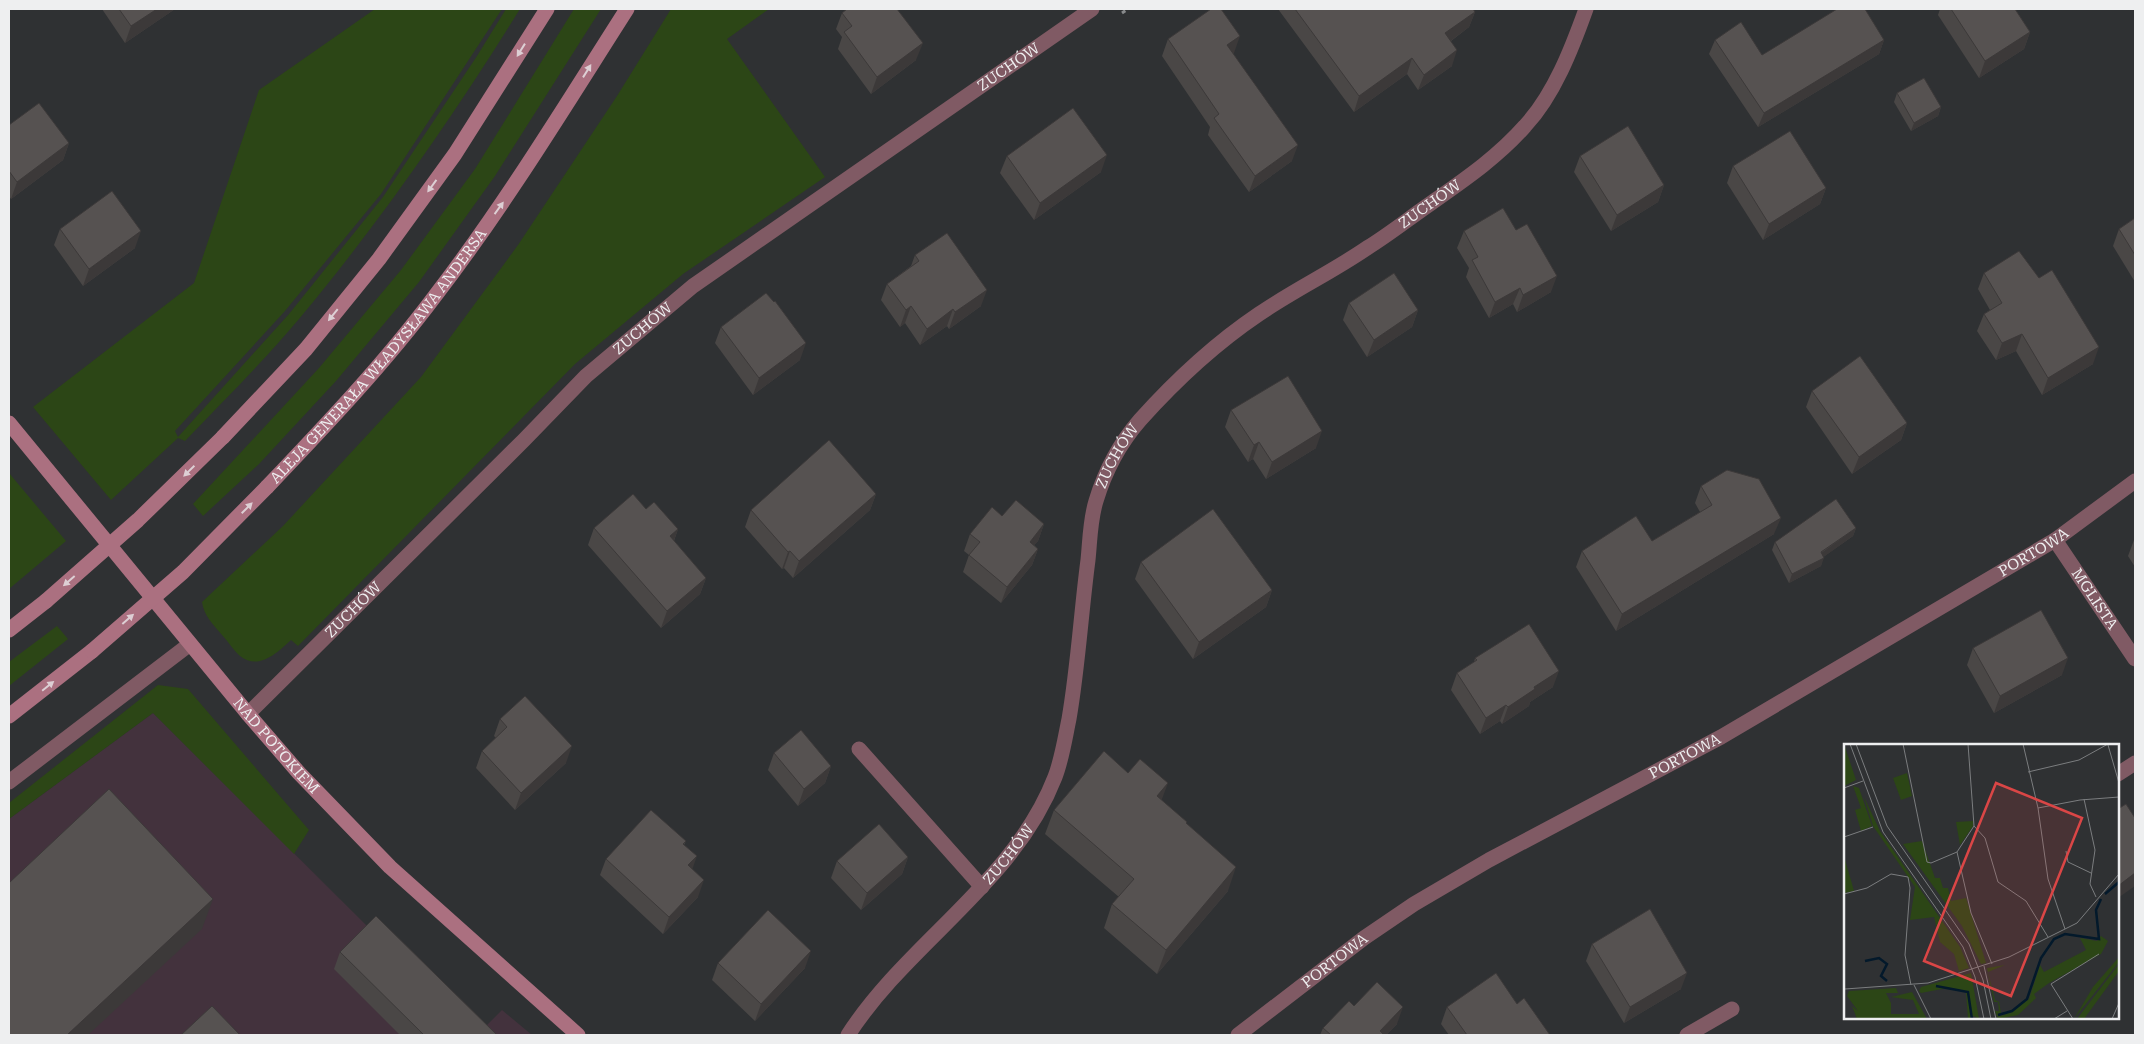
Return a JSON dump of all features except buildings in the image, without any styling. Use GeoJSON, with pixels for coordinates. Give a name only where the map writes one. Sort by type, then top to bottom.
{"type":"FeatureCollection","features":[{"type":"Feature","properties":{"kind":"main road"},"geometry":{"type":"LineString","coordinates":[[9,630],[46,601],[138,520],[223,437],[306,349],[378,259],[456,154],[547,9]]}},
{"type":"Feature","properties":{"kind":"main road","name":"ALEJA GENERAŁA WŁADYSŁAWA ANDERSA"},"geometry":{"type":"LineString","coordinates":[[9,716],[92,651],[183,572],[354,396],[435,297],[510,193],[627,9]]}},
{"type":"Feature","properties":{"kind":"main road","name":"NAD POTOKIEM"},"geometry":{"type":"LineString","coordinates":[[9,423],[248,714],[300,773],[390,867],[578,1035]]}},
{"type":"Feature","properties":{"kind":"street","name":"ZUCHÓW"},"geometry":{"type":"LineString","coordinates":[[248,714],[586,376],[686,292],[770,231],[1092,9]]}},
{"type":"Feature","properties":{"kind":"street","name":"ZUCHÓW"},"geometry":{"type":"LineString","coordinates":[[848,1035],[876,997],[982,887],[1022,839],[1040,811],[1056,775],[1071,703],[1095,503],[1107,470],[1122,443],[1155,405],[1226,338],[1283,299],[1370,247],[1501,150],[1526,125],[1558,76],[1586,9]]}},
{"type":"Feature","properties":{"kind":"street","name":"PORTOWA"},"geometry":{"type":"LineString","coordinates":[[1238,1035],[1364,938],[1414,904],[1489,860],[1722,737],[2055,540],[2135,481]]}},
{"type":"Feature","properties":{"kind":"street","name":"MGLISTA"},"geometry":{"type":"LineString","coordinates":[[2055,540],[2135,659]]}},
{"type":"Feature","properties":{"kind":"street"},"geometry":{"type":"LineString","coordinates":[[9,782],[190,644]]}},
{"type":"Feature","properties":{"kind":"street"},"geometry":{"type":"LineString","coordinates":[[858,749],[982,887]]}},
{"type":"Feature","properties":{"kind":"street"},"geometry":{"type":"LineString","coordinates":[[2119,773],[2135,763]]}},
{"type":"Feature","properties":{"kind":"street"},"geometry":{"type":"LineString","coordinates":[[1686,1035],[1732,1009]]}},
{"type":"Feature","properties":{"kind":"path"},"geometry":{"type":"LineString","coordinates":[[1120,14],[1128,9]]}},
{"type":"Feature","properties":{"kind":"shaded area"},"geometry":{"type":"Polygon","coordinates":[[[153,713],[476,1035],[9,1035],[9,819],[153,713]]]}},
{"type":"Feature","properties":{"kind":"shaded area"},"geometry":{"type":"Polygon","coordinates":[[[502,1010],[532,1035],[477,1035],[502,1010]]]}},
{"type":"Feature","properties":{"kind":"green space"},"geometry":{"type":"Polygon","coordinates":[[[375,9],[502,9],[381,194],[285,311],[175,431],[178,437],[289,314],[383,197],[506,9],[520,9],[469,89],[415,168],[358,245],[299,319],[185,441],[178,438],[111,500],[33,407],[194,283],[259,90],[375,9]]]}},
{"type":"Feature","properties":{"kind":"green space"},"geometry":{"type":"Polygon","coordinates":[[[574,9],[601,9],[495,176],[419,282],[336,381],[259,464],[203,516],[193,504],[319,368],[401,270],[475,169],[574,9]]]}},
{"type":"Feature","properties":{"kind":"green space"},"geometry":{"type":"Polygon","coordinates":[[[671,9],[769,9],[727,39],[825,177],[683,274],[575,364],[298,646],[291,640],[280,650],[261,661],[254,662],[240,656],[209,620],[202,602],[283,526],[421,377],[518,245],[617,96],[671,9]]]}},
{"type":"Feature","properties":{"kind":"green space"},"geometry":{"type":"Polygon","coordinates":[[[9,473],[66,541],[9,589],[9,473]]]}},
{"type":"Feature","properties":{"kind":"green space"},"geometry":{"type":"Polygon","coordinates":[[[57,626],[68,639],[9,686],[9,662],[57,626]]]}},
{"type":"Feature","properties":{"kind":"green space"},"geometry":{"type":"Polygon","coordinates":[[[158,685],[188,689],[309,830],[294,854],[153,713],[9,819],[9,803],[158,685]]]}}]}
